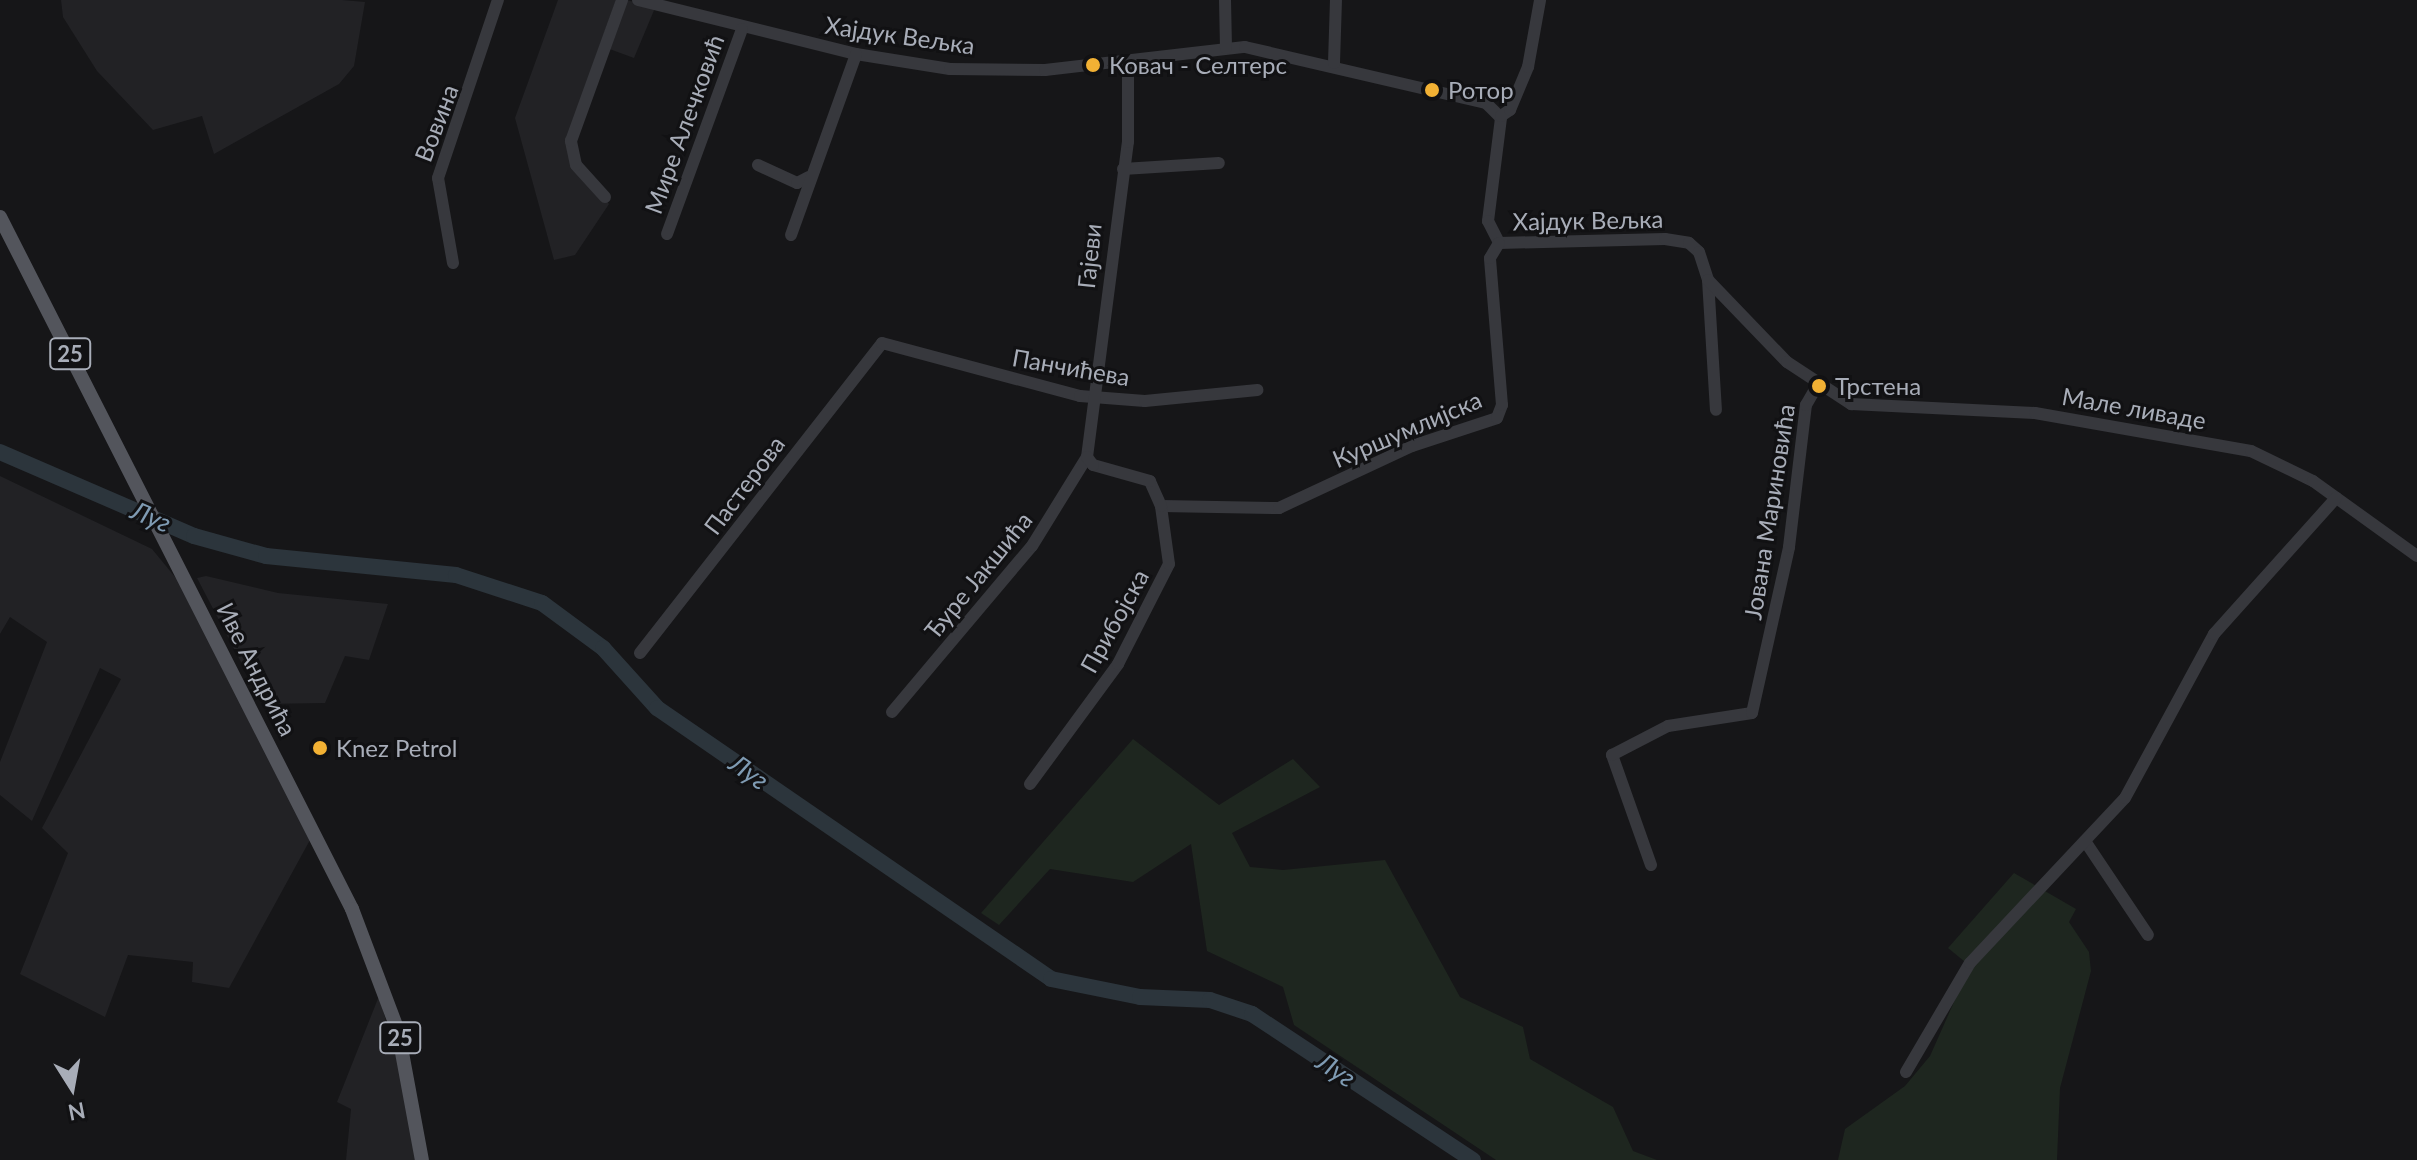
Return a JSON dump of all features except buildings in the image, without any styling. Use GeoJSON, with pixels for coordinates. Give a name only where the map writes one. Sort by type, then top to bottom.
{"type":"FeatureCollection","features":[{"type":"Feature","properties":{"kind":"main road","name":"Иве Андрића"},"geometry":{"type":"LineString","coordinates":[[0,217],[175,557],[368,945],[405,1059],[422,1160]]}},
{"type":"Feature","properties":{"kind":"street","name":"Вовина"},"geometry":{"type":"LineString","coordinates":[[453,263],[438,178],[498,0]]}},
{"type":"Feature","properties":{"kind":"street"},"geometry":{"type":"LineString","coordinates":[[605,197],[576,165],[571,141],[622,0]]}},
{"type":"Feature","properties":{"kind":"street","name":"Хајдук Вељка"},"geometry":{"type":"LineString","coordinates":[[638,0],[742,29],[856,54],[950,69],[1045,70],[1226,48],[1334,63],[1486,103],[1501,116],[1488,221],[1499,243],[1680,240],[1699,252],[1708,280],[1716,410]]}},
{"type":"Feature","properties":{"kind":"street"},"geometry":{"type":"LineString","coordinates":[[1225,0],[1226,48]]}},
{"type":"Feature","properties":{"kind":"street"},"geometry":{"type":"LineString","coordinates":[[1334,63],[1336,0]]}},
{"type":"Feature","properties":{"kind":"street"},"geometry":{"type":"LineString","coordinates":[[1501,116],[1510,110],[1528,67],[1540,0]]}},
{"type":"Feature","properties":{"kind":"street","name":"Мире Алечковић"},"geometry":{"type":"LineString","coordinates":[[667,234],[742,29]]}},
{"type":"Feature","properties":{"kind":"street"},"geometry":{"type":"LineString","coordinates":[[791,235],[809,177],[856,54]]}},
{"type":"Feature","properties":{"kind":"street","name":"Гајеви"},"geometry":{"type":"LineString","coordinates":[[1087,457],[1123,169],[1128,60]]}},
{"type":"Feature","properties":{"kind":"street"},"geometry":{"type":"LineString","coordinates":[[1123,169],[1219,163]]}},
{"type":"Feature","properties":{"kind":"street"},"geometry":{"type":"LineString","coordinates":[[758,165],[797,183],[809,177]]}},
{"type":"Feature","properties":{"kind":"street","name":"Куршумлијска"},"geometry":{"type":"LineString","coordinates":[[1161,506],[1279,508],[1412,446],[1497,418],[1502,405],[1490,258],[1499,243]]}},
{"type":"Feature","properties":{"kind":"street","name":"Хајдук Вељка"},"geometry":{"type":"LineString","coordinates":[[1708,280],[1761,339],[1817,386]]}},
{"type":"Feature","properties":{"kind":"street","name":"Панчићева"},"geometry":{"type":"LineString","coordinates":[[882,343],[1030,386],[1096,396],[1145,401],[1257,390]]}},
{"type":"Feature","properties":{"kind":"street","name":"Пастерова"},"geometry":{"type":"LineString","coordinates":[[640,653],[882,343]]}},
{"type":"Feature","properties":{"kind":"street","name":"Мале ливаде"},"geometry":{"type":"LineString","coordinates":[[1817,386],[1862,406],[2035,413],[2251,451],[2336,498],[2417,556]]}},
{"type":"Feature","properties":{"kind":"street","name":"Јована Мариновића"},"geometry":{"type":"LineString","coordinates":[[1651,865],[1612,755],[1668,726],[1752,713],[1789,547],[1806,405],[1817,386]]}},
{"type":"Feature","properties":{"kind":"street","name":"Прибојска"},"geometry":{"type":"LineString","coordinates":[[1030,784],[1105,685],[1155,598],[1170,558],[1161,506],[1143,475],[1099,467],[1087,457]]}},
{"type":"Feature","properties":{"kind":"street","name":"Ђуре Јакшића"},"geometry":{"type":"LineString","coordinates":[[892,712],[1032,546],[1087,457]]}},
{"type":"Feature","properties":{"kind":"street"},"geometry":{"type":"LineString","coordinates":[[1906,1072],[1970,963],[2085,841],[2147,761],[2214,634],[2336,498]]}},
{"type":"Feature","properties":{"kind":"street"},"geometry":{"type":"LineString","coordinates":[[2085,841],[2148,935]]}},
{"type":"Feature","properties":{"kind":"shaded area"},"geometry":{"type":"Polygon","coordinates":[[[61,0],[365,2],[354,66],[339,84],[214,154],[202,116],[153,130],[97,71],[63,17],[61,0]]]}},
{"type":"Feature","properties":{"kind":"shaded area"},"geometry":{"type":"Polygon","coordinates":[[[558,0],[616,0],[566,140],[576,168],[609,204],[575,255],[554,260],[515,118],[558,0]]]}},
{"type":"Feature","properties":{"kind":"shaded area"},"geometry":{"type":"Polygon","coordinates":[[[627,0],[655,8],[634,58],[604,47],[627,0]]]}},
{"type":"Feature","properties":{"kind":"shaded area"},"geometry":{"type":"Polygon","coordinates":[[[0,476],[152,549],[189,594],[310,840],[229,988],[192,982],[193,962],[128,955],[105,1017],[20,974],[68,853],[42,828],[121,679],[100,668],[32,821],[0,795],[0,762],[47,642],[10,617],[0,634],[0,476]]]}},
{"type":"Feature","properties":{"kind":"shaded area"},"geometry":{"type":"Polygon","coordinates":[[[206,576],[278,593],[388,604],[369,660],[345,656],[325,703],[263,704],[197,578],[206,576]]]}},
{"type":"Feature","properties":{"kind":"shaded area"},"geometry":{"type":"Polygon","coordinates":[[[1133,739],[1219,805],[1293,759],[1320,787],[1232,833],[1250,867],[1283,870],[1385,860],[1460,997],[1523,1027],[1530,1059],[1613,1107],[1633,1151],[1657,1160],[1496,1160],[1294,1025],[1283,987],[1207,951],[1191,844],[1133,882],[1050,869],[999,925],[981,913],[1133,739]]]}},
{"type":"Feature","properties":{"kind":"shaded area"},"geometry":{"type":"Polygon","coordinates":[[[2014,873],[2076,909],[2069,922],[2089,952],[2091,971],[2060,1088],[2057,1160],[1838,1160],[1845,1129],[1905,1086],[1930,1056],[1970,966],[1948,948],[2014,873]]]}},
{"type":"Feature","properties":{"kind":"shaded area"},"geometry":{"type":"Polygon","coordinates":[[[379,996],[404,1085],[418,1160],[346,1160],[351,1109],[337,1102],[379,996]]]}},
{"type":"Feature","properties":{"kind":"waterway","name":"Луг"},"geometry":{"type":"LineString","coordinates":[[0,452],[194,536],[266,556],[456,575],[542,603],[603,648],[657,708],[1051,979],[1140,997],[1210,1000],[1252,1014],[1473,1160]]}},
{"type":"Feature","properties":{"kind":"place","name":"Ковач - Селтерс"},"geometry":{"type":"Point","coordinates":[1093,65]}},
{"type":"Feature","properties":{"kind":"place","name":"Ротор"},"geometry":{"type":"Point","coordinates":[1432,90]}},
{"type":"Feature","properties":{"kind":"place","name":"Трстена"},"geometry":{"type":"Point","coordinates":[1819,386]}},
{"type":"Feature","properties":{"kind":"place","name":"Knez Petrol"},"geometry":{"type":"Point","coordinates":[320,748]}}]}
